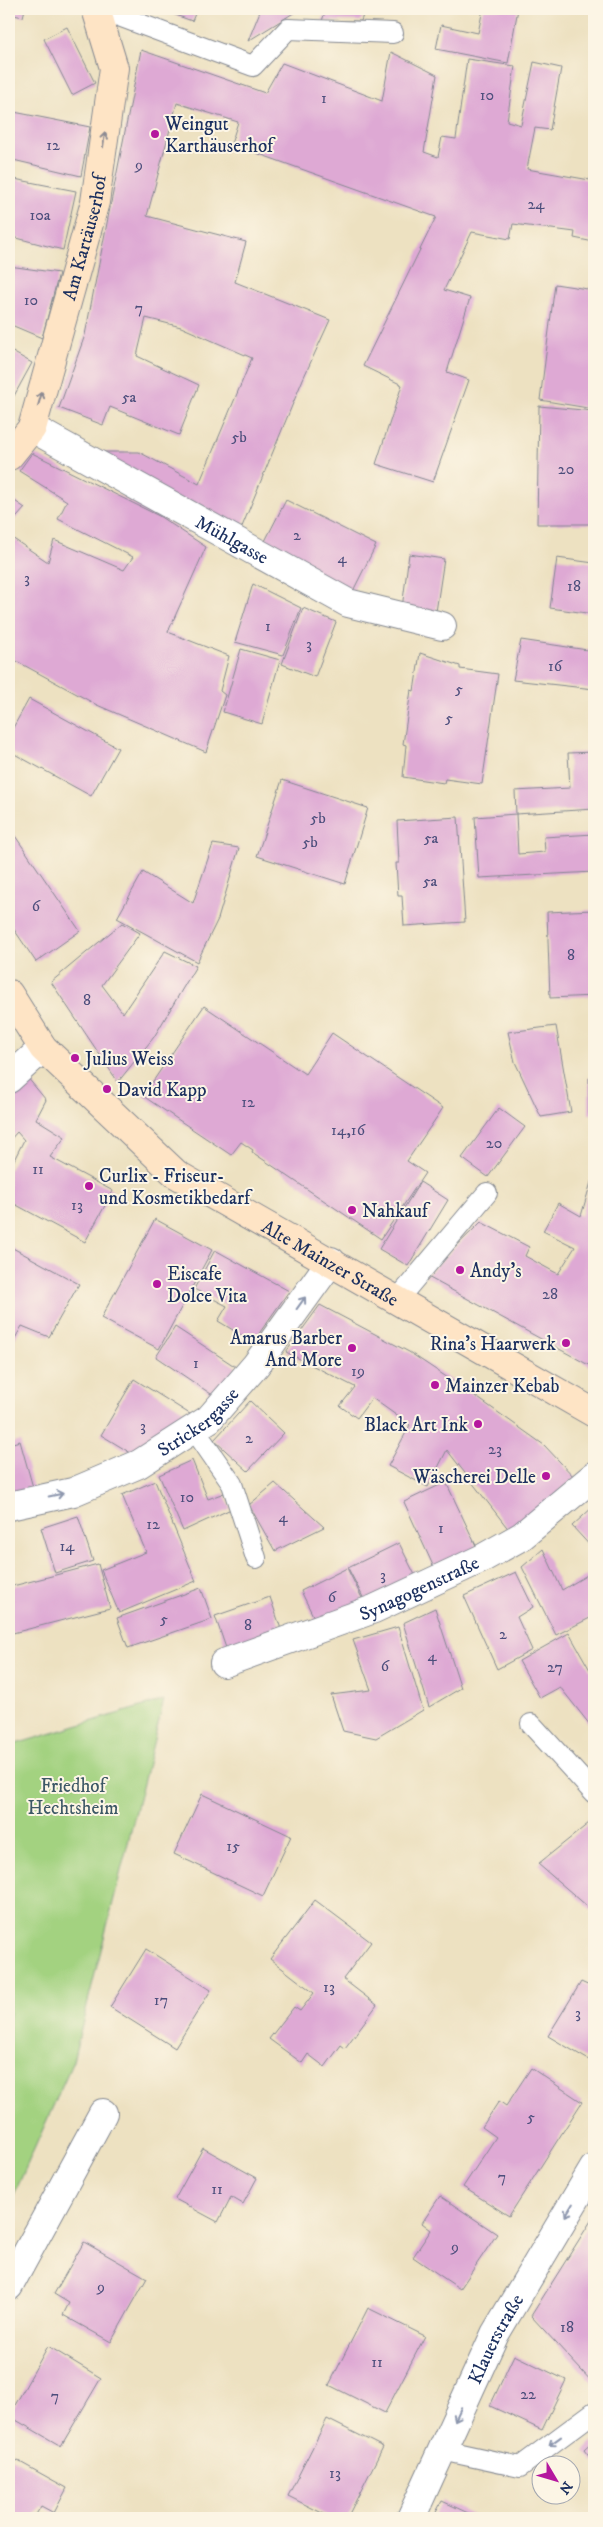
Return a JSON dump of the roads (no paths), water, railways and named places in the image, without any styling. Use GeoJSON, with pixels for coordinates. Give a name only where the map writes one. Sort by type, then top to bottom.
{"type":"FeatureCollection","features":[{"type":"Feature","properties":{"kind":"street","name":"Am Kartäuserhof"},"geometry":{"type":"LineString","coordinates":[[9,456],[32,428],[95,202],[114,68],[96,9]]}},
{"type":"Feature","properties":{"kind":"street","name":"Mühlgasse"},"geometry":{"type":"LineString","coordinates":[[32,428],[348,603],[442,626]]}},
{"type":"Feature","properties":{"kind":"street","name":"Alte Mainzer Straße"},"geometry":{"type":"LineString","coordinates":[[9,994],[43,1048],[176,1174],[594,1413]]}},
{"type":"Feature","properties":{"kind":"street"},"geometry":{"type":"LineString","coordinates":[[9,1078],[43,1048]]}},
{"type":"Feature","properties":{"kind":"street","name":"Strickergasse"},"geometry":{"type":"LineString","coordinates":[[9,1506],[73,1492],[139,1464],[209,1420],[256,1365],[331,1261]]}},
{"type":"Feature","properties":{"kind":"street","name":"Synagogenstraße"},"geometry":{"type":"LineString","coordinates":[[224,1663],[374,1609],[482,1559],[522,1536],[594,1476]]}},
{"type":"Feature","properties":{"kind":"street"},"geometry":{"type":"LineString","coordinates":[[9,2286],[103,2113]]}},
{"type":"Feature","properties":{"kind":"street","name":"Klauerstraße"},"geometry":{"type":"LineString","coordinates":[[411,2518],[495,2334],[594,2168]]}},
{"type":"Feature","properties":{"kind":"lane"},"geometry":{"type":"LineString","coordinates":[[100,9],[253,66],[288,29],[393,33]]}},
{"type":"Feature","properties":{"kind":"lane"},"geometry":{"type":"LineString","coordinates":[[397,1300],[487,1193]]}},
{"type":"Feature","properties":{"kind":"lane"},"geometry":{"type":"LineString","coordinates":[[194,1429],[232,1484],[256,1558]]}},
{"type":"Feature","properties":{"kind":"lane"},"geometry":{"type":"LineString","coordinates":[[531,1724],[594,1793]]}},
{"type":"Feature","properties":{"kind":"lane"},"geometry":{"type":"LineString","coordinates":[[442,2450],[520,2467],[594,2412]]}},
{"type":"Feature","properties":{"kind":"place","name":"Weingut Karthäuserhof"},"geometry":{"type":"Point","coordinates":[155,134]}},
{"type":"Feature","properties":{"kind":"place","name":"Julius Weiss"},"geometry":{"type":"Point","coordinates":[75,1058]}},
{"type":"Feature","properties":{"kind":"place","name":"David Kapp"},"geometry":{"type":"Point","coordinates":[107,1089]}},
{"type":"Feature","properties":{"kind":"place","name":"Curlix - Friseur- und Kosmetikbedarf"},"geometry":{"type":"Point","coordinates":[89,1186]}},
{"type":"Feature","properties":{"kind":"place","name":"Nahkauf"},"geometry":{"type":"Point","coordinates":[352,1210]}},
{"type":"Feature","properties":{"kind":"place","name":"Andy's"},"geometry":{"type":"Point","coordinates":[460,1270]}},
{"type":"Feature","properties":{"kind":"place","name":"Eiscafe Dolce Vita"},"geometry":{"type":"Point","coordinates":[157,1284]}},
{"type":"Feature","properties":{"kind":"place","name":"Rina's Haarwerk"},"geometry":{"type":"Point","coordinates":[566,1343]}},
{"type":"Feature","properties":{"kind":"place","name":"Amarus Barber And More"},"geometry":{"type":"Point","coordinates":[352,1348]}},
{"type":"Feature","properties":{"kind":"place","name":"Mainzer Kebab"},"geometry":{"type":"Point","coordinates":[435,1385]}},
{"type":"Feature","properties":{"kind":"place","name":"Black Art Ink"},"geometry":{"type":"Point","coordinates":[478,1424]}},
{"type":"Feature","properties":{"kind":"place","name":"Wäscherei Delle"},"geometry":{"type":"Point","coordinates":[546,1476]}},
{"type":"Feature","properties":{"kind":"park label","name":"Friedhof Hechtsheim"},"geometry":{"type":"Point","coordinates":[73,1796]}}]}
